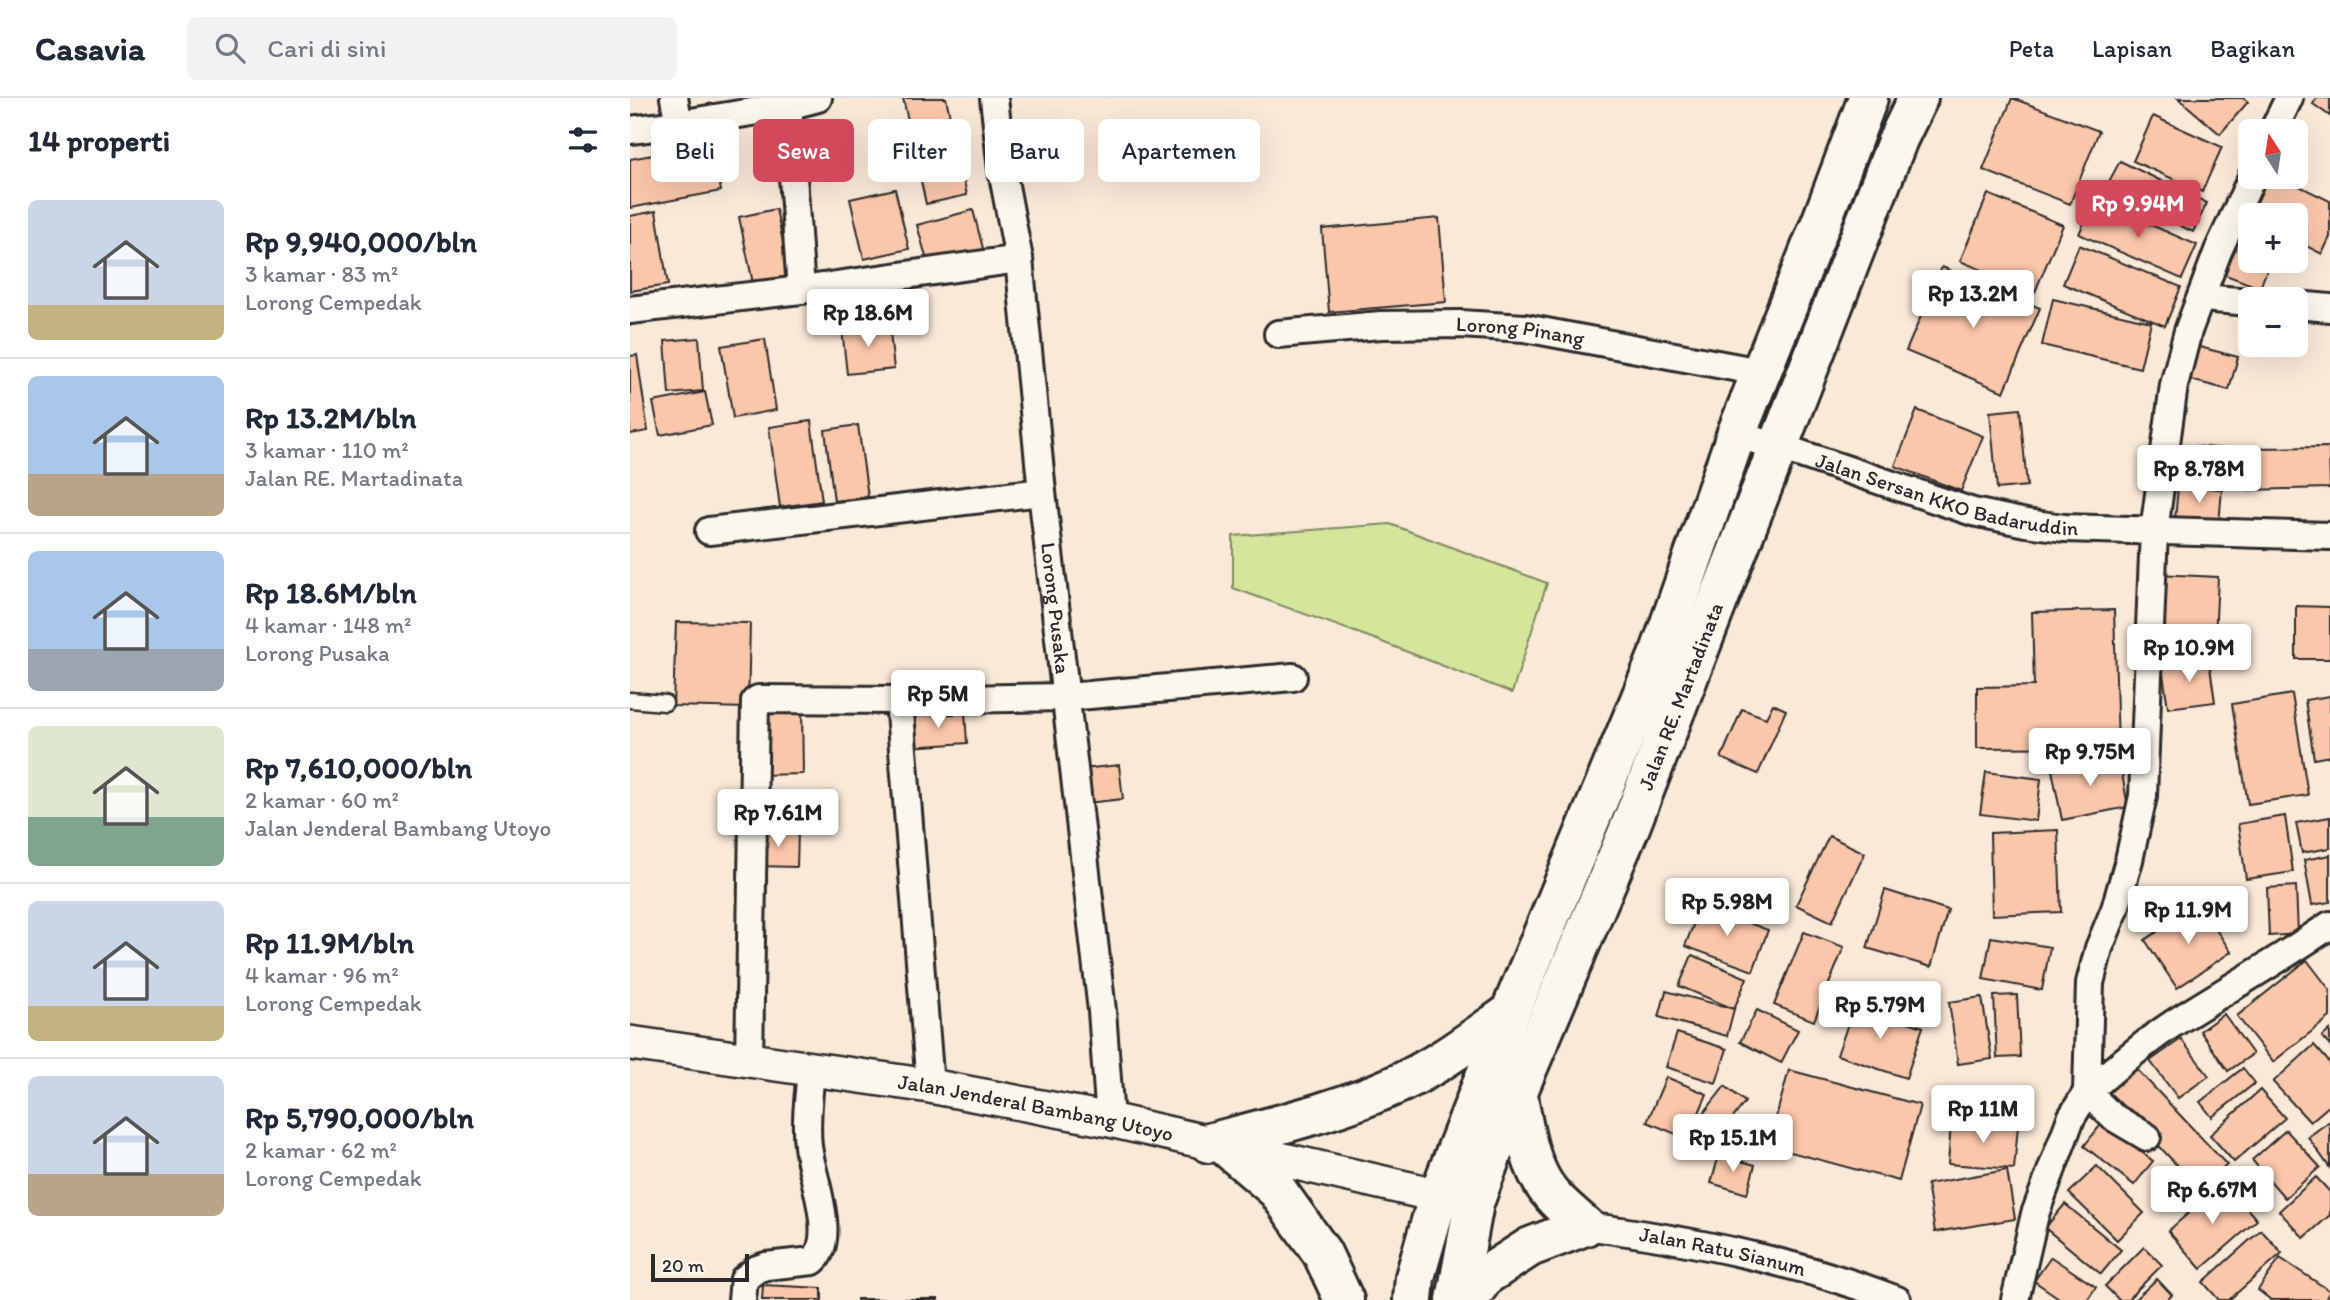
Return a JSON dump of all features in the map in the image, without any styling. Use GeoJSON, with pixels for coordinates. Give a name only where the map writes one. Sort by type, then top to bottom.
{"type":"FeatureCollection","features":[{"type":"Feature","properties":{"kind":"highway"},"geometry":{"type":"LineString","coordinates":[[1413,1300],[1415,1277],[1456,1200],[1510,1013],[1661,649],[1736,435],[1868,98]]}},
{"type":"Feature","properties":{"kind":"highway","name":"Jalan RE. Martadinata"},"geometry":{"type":"LineString","coordinates":[[1456,1300],[1456,1200],[1496,1143],[1518,1095],[1630,827],[1898,139],[1919,98]]}},
{"type":"Feature","properties":{"kind":"highway"},"geometry":{"type":"LineString","coordinates":[[1219,1146],[1303,1119],[1402,1082],[1451,1054],[1510,1013]]}},
{"type":"Feature","properties":{"kind":"highway"},"geometry":{"type":"LineString","coordinates":[[1468,1300],[1485,1276],[1530,1247],[1585,1226],[1550,1194],[1525,1140],[1518,1095]]}},
{"type":"Feature","properties":{"kind":"highway"},"geometry":{"type":"LineString","coordinates":[[1219,1146],[1277,1190],[1322,1253],[1344,1300]]}},
{"type":"Feature","properties":{"kind":"street"},"geometry":{"type":"LineString","coordinates":[[674,98],[678,119]]}},
{"type":"Feature","properties":{"kind":"street"},"geometry":{"type":"LineString","coordinates":[[709,119],[788,106],[818,98]]}},
{"type":"Feature","properties":{"kind":"street","name":"Lorong Pusaka"},"geometry":{"type":"LineString","coordinates":[[994,98],[1002,170],[1019,259],[1042,492],[1102,1011],[1110,1121]]}},
{"type":"Feature","properties":{"kind":"street"},"geometry":{"type":"LineString","coordinates":[[2279,119],[2289,98]]}},
{"type":"Feature","properties":{"kind":"street"},"geometry":{"type":"LineString","coordinates":[[788,106],[801,290]]}},
{"type":"Feature","properties":{"kind":"street"},"geometry":{"type":"LineString","coordinates":[[630,130],[651,127]]}},
{"type":"Feature","properties":{"kind":"street"},"geometry":{"type":"LineString","coordinates":[[2147,1137],[2113,1117],[2087,1092],[2090,983],[2098,948],[2115,909],[2129,860],[2143,796],[2154,531],[2174,385],[2188,331],[2218,251],[2246,189]]}},
{"type":"Feature","properties":{"kind":"street"},"geometry":{"type":"LineString","coordinates":[[630,310],[801,290],[1019,259]]}},
{"type":"Feature","properties":{"kind":"street"},"geometry":{"type":"LineString","coordinates":[[2202,298],[2238,301]]}},
{"type":"Feature","properties":{"kind":"street"},"geometry":{"type":"LineString","coordinates":[[2308,306],[2330,308]]}},
{"type":"Feature","properties":{"kind":"street","name":"Lorong Pinang"},"geometry":{"type":"LineString","coordinates":[[1278,334],[1381,325],[1460,324],[1525,328],[1760,372]]}},
{"type":"Feature","properties":{"kind":"street","name":"Jalan Sersan KKO Badaruddin"},"geometry":{"type":"LineString","coordinates":[[1736,435],[1777,446],[1973,512],[2026,523],[2064,528],[2330,536]]}},
{"type":"Feature","properties":{"kind":"street"},"geometry":{"type":"LineString","coordinates":[[709,531],[1042,492]]}},
{"type":"Feature","properties":{"kind":"street"},"geometry":{"type":"LineString","coordinates":[[750,1061],[755,701],[1067,698],[1293,677]]}},
{"type":"Feature","properties":{"kind":"street"},"geometry":{"type":"LineString","coordinates":[[899,700],[930,1086]]}},
{"type":"Feature","properties":{"kind":"street"},"geometry":{"type":"LineString","coordinates":[[2015,1300],[2035,1214],[2071,1118],[2087,1092],[2169,1026],[2258,973],[2330,925]]}},
{"type":"Feature","properties":{"kind":"street","name":"Jalan Jenderal Bambang Utoyo"},"geometry":{"type":"LineString","coordinates":[[630,1043],[930,1086],[1110,1121],[1456,1200]]}},
{"type":"Feature","properties":{"kind":"street"},"geometry":{"type":"LineString","coordinates":[[742,1300],[744,1279],[757,1269],[813,1261],[820,1251],[824,1219],[807,1145],[811,1070]]}},
{"type":"Feature","properties":{"kind":"street","name":"Jalan Ratu Sianum"},"geometry":{"type":"LineString","coordinates":[[1585,1226],[1658,1236],[1760,1256],[1858,1285],[1897,1300]]}},
{"type":"Feature","properties":{"kind":"lane"},"geometry":{"type":"LineString","coordinates":[[630,700],[665,702]]}},
{"type":"Feature","properties":{"kind":"green space"},"geometry":{"type":"Polygon","coordinates":[[[1390,524],[1547,583],[1512,693],[1233,588],[1233,536],[1390,524]]]}},
{"type":"Feature","properties":{"kind":"building"},"geometry":{"type":"Polygon","coordinates":[[[903,98],[946,98],[951,119],[908,119],[903,98]]]}},
{"type":"Feature","properties":{"kind":"building"},"geometry":{"type":"Polygon","coordinates":[[[2012,98],[2099,131],[2070,204],[1983,170],[2012,98]]]}},
{"type":"Feature","properties":{"kind":"building"},"geometry":{"type":"Polygon","coordinates":[[[2178,98],[2243,98],[2248,102],[2220,134],[2178,98]]]}},
{"type":"Feature","properties":{"kind":"building"},"geometry":{"type":"Polygon","coordinates":[[[2317,98],[2330,98],[2330,116],[2313,104],[2317,98]]]}},
{"type":"Feature","properties":{"kind":"building"},"geometry":{"type":"Polygon","coordinates":[[[2153,116],[2222,147],[2202,192],[2133,161],[2153,116]]]}},
{"type":"Feature","properties":{"kind":"building"},"geometry":{"type":"Polygon","coordinates":[[[651,155],[651,182],[719,182],[721,191],[630,208],[630,159],[651,155]]]}},
{"type":"Feature","properties":{"kind":"building"},"geometry":{"type":"Polygon","coordinates":[[[2120,161],[2207,203],[2193,232],[2105,189],[2120,161]]]}},
{"type":"Feature","properties":{"kind":"building"},"geometry":{"type":"Polygon","coordinates":[[[921,182],[964,182],[967,195],[926,204],[921,182]]]}},
{"type":"Feature","properties":{"kind":"building"},"geometry":{"type":"Polygon","coordinates":[[[895,189],[909,249],[864,259],[850,199],[895,189]]]}},
{"type":"Feature","properties":{"kind":"building"},"geometry":{"type":"Polygon","coordinates":[[[2262,189],[2306,189],[2330,201],[2330,237],[2322,254],[2308,247],[2308,203],[2255,203],[2262,189]]]}},
{"type":"Feature","properties":{"kind":"building"},"geometry":{"type":"Polygon","coordinates":[[[1988,194],[2063,225],[2035,292],[1960,261],[1988,194]]]}},
{"type":"Feature","properties":{"kind":"building"},"geometry":{"type":"Polygon","coordinates":[[[2094,200],[2197,245],[2182,279],[2079,234],[2094,200]]]}},
{"type":"Feature","properties":{"kind":"building"},"geometry":{"type":"Polygon","coordinates":[[[776,209],[791,280],[754,288],[739,217],[776,209]]]}},
{"type":"Feature","properties":{"kind":"building"},"geometry":{"type":"Polygon","coordinates":[[[973,210],[985,256],[930,271],[917,225],[973,210]]]}},
{"type":"Feature","properties":{"kind":"building"},"geometry":{"type":"Polygon","coordinates":[[[656,211],[668,285],[630,291],[630,216],[656,211]]]}},
{"type":"Feature","properties":{"kind":"building"},"geometry":{"type":"Polygon","coordinates":[[[1439,218],[1446,302],[1329,312],[1322,229],[1439,218]]]}},
{"type":"Feature","properties":{"kind":"building"},"geometry":{"type":"Polygon","coordinates":[[[2238,233],[2238,273],[2266,273],[2260,287],[2223,274],[2238,233]]]}},
{"type":"Feature","properties":{"kind":"building"},"geometry":{"type":"Polygon","coordinates":[[[2079,245],[2181,287],[2165,326],[2063,284],[2079,245]]]}},
{"type":"Feature","properties":{"kind":"building"},"geometry":{"type":"Polygon","coordinates":[[[1942,267],[2040,308],[2004,392],[1906,351],[1942,267]]]}},
{"type":"Feature","properties":{"kind":"building"},"geometry":{"type":"Polygon","coordinates":[[[2053,299],[2151,322],[2140,368],[2042,345],[2053,299]]]}},
{"type":"Feature","properties":{"kind":"building"},"geometry":{"type":"Polygon","coordinates":[[[889,323],[894,369],[847,374],[842,329],[889,323]]]}},
{"type":"Feature","properties":{"kind":"building"},"geometry":{"type":"Polygon","coordinates":[[[699,338],[703,391],[669,394],[665,341],[699,338]]]}},
{"type":"Feature","properties":{"kind":"building"},"geometry":{"type":"Polygon","coordinates":[[[765,339],[776,410],[733,418],[721,346],[765,339]]]}},
{"type":"Feature","properties":{"kind":"building"},"geometry":{"type":"Polygon","coordinates":[[[2192,345],[2238,357],[2229,390],[2183,378],[2192,345]]]}},
{"type":"Feature","properties":{"kind":"building"},"geometry":{"type":"Polygon","coordinates":[[[637,355],[648,431],[630,434],[630,356],[637,355]]]}},
{"type":"Feature","properties":{"kind":"building"},"geometry":{"type":"Polygon","coordinates":[[[705,392],[712,425],[660,435],[653,402],[705,392]]]}},
{"type":"Feature","properties":{"kind":"building"},"geometry":{"type":"Polygon","coordinates":[[[2020,409],[2027,486],[1997,489],[1990,412],[2020,409]]]}},
{"type":"Feature","properties":{"kind":"building"},"geometry":{"type":"Polygon","coordinates":[[[1917,410],[1983,436],[1961,491],[1895,466],[1917,410]]]}},
{"type":"Feature","properties":{"kind":"building"},"geometry":{"type":"Polygon","coordinates":[[[811,421],[822,501],[780,507],[769,427],[811,421]]]}},
{"type":"Feature","properties":{"kind":"building"},"geometry":{"type":"Polygon","coordinates":[[[858,425],[868,497],[834,501],[825,430],[858,425]]]}},
{"type":"Feature","properties":{"kind":"building"},"geometry":{"type":"Polygon","coordinates":[[[2171,444],[2224,449],[2219,484],[2167,478],[2171,444]]]}},
{"type":"Feature","properties":{"kind":"building"},"geometry":{"type":"Polygon","coordinates":[[[2329,447],[2330,488],[2247,490],[2246,448],[2329,447]]]}},
{"type":"Feature","properties":{"kind":"building"},"geometry":{"type":"Polygon","coordinates":[[[2178,486],[2222,489],[2219,524],[2175,520],[2178,486]]]}},
{"type":"Feature","properties":{"kind":"building"},"geometry":{"type":"Polygon","coordinates":[[[2157,574],[2218,577],[2215,638],[2155,636],[2157,574]]]}},
{"type":"Feature","properties":{"kind":"building"},"geometry":{"type":"Polygon","coordinates":[[[2296,606],[2330,607],[2330,659],[2296,659],[2296,606]]]}},
{"type":"Feature","properties":{"kind":"building"},"geometry":{"type":"Polygon","coordinates":[[[2114,610],[2118,747],[1977,748],[1977,687],[2034,686],[2032,612],[2114,610]]]}},
{"type":"Feature","properties":{"kind":"building"},"geometry":{"type":"Polygon","coordinates":[[[676,622],[750,623],[748,708],[673,706],[676,622]]]}},
{"type":"Feature","properties":{"kind":"building"},"geometry":{"type":"Polygon","coordinates":[[[2209,660],[2215,702],[2168,708],[2162,667],[2209,660]]]}},
{"type":"Feature","properties":{"kind":"building"},"geometry":{"type":"Polygon","coordinates":[[[2292,694],[2308,795],[2248,804],[2232,704],[2292,694]]]}},
{"type":"Feature","properties":{"kind":"building"},"geometry":{"type":"Polygon","coordinates":[[[2330,696],[2330,756],[2314,759],[2305,700],[2330,696]]]}},
{"type":"Feature","properties":{"kind":"building"},"geometry":{"type":"Polygon","coordinates":[[[1773,704],[1786,710],[1758,774],[1721,758],[1742,709],[1766,718],[1773,704]]]}},
{"type":"Feature","properties":{"kind":"building"},"geometry":{"type":"Polygon","coordinates":[[[802,709],[803,774],[759,775],[758,710],[802,709]]]}},
{"type":"Feature","properties":{"kind":"building"},"geometry":{"type":"Polygon","coordinates":[[[965,712],[967,743],[910,747],[908,716],[965,712]]]}},
{"type":"Feature","properties":{"kind":"building"},"geometry":{"type":"Polygon","coordinates":[[[2119,757],[2128,807],[2062,820],[2052,770],[2119,757]]]}},
{"type":"Feature","properties":{"kind":"building"},"geometry":{"type":"Polygon","coordinates":[[[1119,765],[1123,799],[1087,803],[1083,769],[1119,765]]]}},
{"type":"Feature","properties":{"kind":"building"},"geometry":{"type":"Polygon","coordinates":[[[1986,772],[2041,779],[2036,821],[1980,814],[1986,772]]]}},
{"type":"Feature","properties":{"kind":"building"},"geometry":{"type":"Polygon","coordinates":[[[2285,816],[2293,872],[2246,879],[2238,824],[2285,816]]]}},
{"type":"Feature","properties":{"kind":"building"},"geometry":{"type":"Polygon","coordinates":[[[2330,817],[2330,848],[2302,853],[2296,823],[2330,817]]]}},
{"type":"Feature","properties":{"kind":"building"},"geometry":{"type":"Polygon","coordinates":[[[2058,830],[2061,912],[1992,915],[1990,833],[2058,830]]]}},
{"type":"Feature","properties":{"kind":"building"},"geometry":{"type":"Polygon","coordinates":[[[758,832],[798,832],[797,867],[757,866],[758,832]]]}},
{"type":"Feature","properties":{"kind":"building"},"geometry":{"type":"Polygon","coordinates":[[[1829,836],[1865,853],[1832,922],[1796,905],[1829,836]]]}},
{"type":"Feature","properties":{"kind":"building"},"geometry":{"type":"Polygon","coordinates":[[[2330,855],[2330,902],[2312,905],[2304,860],[2330,855]]]}},
{"type":"Feature","properties":{"kind":"building"},"geometry":{"type":"Polygon","coordinates":[[[2296,886],[2298,934],[2269,936],[2267,888],[2296,886]]]}},
{"type":"Feature","properties":{"kind":"building"},"geometry":{"type":"Polygon","coordinates":[[[1885,890],[1948,910],[1931,967],[1867,948],[1885,890]]]}},
{"type":"Feature","properties":{"kind":"building"},"geometry":{"type":"Polygon","coordinates":[[[2199,904],[2231,952],[2177,988],[2145,940],[2199,904]]]}},
{"type":"Feature","properties":{"kind":"building"},"geometry":{"type":"Polygon","coordinates":[[[1701,905],[1768,930],[1753,971],[1685,946],[1701,905]]]}},
{"type":"Feature","properties":{"kind":"building"},"geometry":{"type":"Polygon","coordinates":[[[1804,932],[1844,947],[1814,1021],[1774,1005],[1804,932]]]}},
{"type":"Feature","properties":{"kind":"building"},"geometry":{"type":"Polygon","coordinates":[[[1991,937],[2050,947],[2042,990],[1983,979],[1991,937]]]}},
{"type":"Feature","properties":{"kind":"building"},"geometry":{"type":"Polygon","coordinates":[[[1692,955],[1747,978],[1734,1009],[1679,986],[1692,955]]]}},
{"type":"Feature","properties":{"kind":"building"},"geometry":{"type":"Polygon","coordinates":[[[2307,960],[2330,990],[2330,1017],[2273,1062],[2237,1016],[2307,960]]]}},
{"type":"Feature","properties":{"kind":"building"},"geometry":{"type":"Polygon","coordinates":[[[1666,991],[1734,1009],[1727,1036],[1659,1017],[1666,991]]]}},
{"type":"Feature","properties":{"kind":"building"},"geometry":{"type":"Polygon","coordinates":[[[2017,995],[2020,1057],[1997,1058],[1994,996],[2017,995]]]}},
{"type":"Feature","properties":{"kind":"building"},"geometry":{"type":"Polygon","coordinates":[[[1982,997],[1992,1059],[1958,1064],[1949,1002],[1982,997]]]}},
{"type":"Feature","properties":{"kind":"building"},"geometry":{"type":"Polygon","coordinates":[[[1855,1004],[1923,1027],[1906,1078],[1837,1055],[1855,1004]]]}},
{"type":"Feature","properties":{"kind":"building"},"geometry":{"type":"Polygon","coordinates":[[[1757,1010],[1798,1030],[1781,1063],[1740,1042],[1757,1010]]]}},
{"type":"Feature","properties":{"kind":"building"},"geometry":{"type":"Polygon","coordinates":[[[2224,1014],[2253,1054],[2228,1071],[2200,1031],[2224,1014]]]}},
{"type":"Feature","properties":{"kind":"building"},"geometry":{"type":"Polygon","coordinates":[[[2330,1030],[2330,1046],[2322,1037],[2330,1030]]]}},
{"type":"Feature","properties":{"kind":"building"},"geometry":{"type":"Polygon","coordinates":[[[1677,1033],[1727,1049],[1716,1083],[1666,1067],[1677,1033]]]}},
{"type":"Feature","properties":{"kind":"building"},"geometry":{"type":"Polygon","coordinates":[[[2181,1039],[2209,1076],[2178,1098],[2150,1061],[2181,1039]]]}},
{"type":"Feature","properties":{"kind":"building"},"geometry":{"type":"Polygon","coordinates":[[[2314,1045],[2330,1063],[2330,1105],[2310,1122],[2273,1082],[2314,1045]]]}},
{"type":"Feature","properties":{"kind":"building"},"geometry":{"type":"Polygon","coordinates":[[[2132,1064],[2227,1165],[2200,1190],[2105,1088],[2132,1064]]]}},
{"type":"Feature","properties":{"kind":"building"},"geometry":{"type":"Polygon","coordinates":[[[2243,1068],[2255,1083],[2212,1117],[2200,1102],[2243,1068]]]}},
{"type":"Feature","properties":{"kind":"building"},"geometry":{"type":"Polygon","coordinates":[[[1789,1070],[1920,1105],[1899,1181],[1768,1146],[1789,1070]]]}},
{"type":"Feature","properties":{"kind":"building"},"geometry":{"type":"Polygon","coordinates":[[[1666,1077],[1707,1094],[1688,1139],[1647,1122],[1666,1077]]]}},
{"type":"Feature","properties":{"kind":"building"},"geometry":{"type":"Polygon","coordinates":[[[1725,1086],[1745,1102],[1717,1139],[1696,1123],[1725,1086]]]}},
{"type":"Feature","properties":{"kind":"building"},"geometry":{"type":"Polygon","coordinates":[[[2260,1090],[2285,1118],[2234,1162],[2210,1135],[2260,1090]]]}},
{"type":"Feature","properties":{"kind":"building"},"geometry":{"type":"Polygon","coordinates":[[[2330,1121],[2330,1168],[2308,1137],[2330,1121]]]}},
{"type":"Feature","properties":{"kind":"building"},"geometry":{"type":"Polygon","coordinates":[[[1951,1122],[2018,1126],[2014,1169],[1948,1164],[1951,1122]]]}},
{"type":"Feature","properties":{"kind":"building"},"geometry":{"type":"Polygon","coordinates":[[[2103,1122],[2153,1161],[2134,1185],[2084,1146],[2103,1122]]]}},
{"type":"Feature","properties":{"kind":"building"},"geometry":{"type":"Polygon","coordinates":[[[2286,1130],[2320,1167],[2285,1198],[2252,1160],[2286,1130]]]}},
{"type":"Feature","properties":{"kind":"building"},"geometry":{"type":"Polygon","coordinates":[[[1719,1155],[1755,1165],[1747,1194],[1711,1183],[1719,1155]]]}},
{"type":"Feature","properties":{"kind":"building"},"geometry":{"type":"Polygon","coordinates":[[[2097,1166],[2144,1213],[2117,1240],[2069,1193],[2097,1166]]]}},
{"type":"Feature","properties":{"kind":"building"},"geometry":{"type":"Polygon","coordinates":[[[2007,1170],[2015,1219],[1935,1232],[1927,1184],[2007,1170]]]}},
{"type":"Feature","properties":{"kind":"building"},"geometry":{"type":"Polygon","coordinates":[[[2316,1177],[2330,1192],[2330,1215],[2304,1238],[2279,1211],[2316,1177]]]}},
{"type":"Feature","properties":{"kind":"building"},"geometry":{"type":"Polygon","coordinates":[[[2224,1182],[2257,1220],[2201,1269],[2168,1231],[2224,1182]]]}},
{"type":"Feature","properties":{"kind":"building"},"geometry":{"type":"Polygon","coordinates":[[[2065,1204],[2121,1250],[2101,1274],[2045,1228],[2065,1204]]]}},
{"type":"Feature","properties":{"kind":"building"},"geometry":{"type":"Polygon","coordinates":[[[2261,1230],[2282,1253],[2229,1300],[2219,1300],[2203,1282],[2261,1230]]]}},
{"type":"Feature","properties":{"kind":"building"},"geometry":{"type":"Polygon","coordinates":[[[2144,1247],[2162,1265],[2127,1300],[2119,1300],[2105,1286],[2144,1247]]]}},
{"type":"Feature","properties":{"kind":"building"},"geometry":{"type":"Polygon","coordinates":[[[2051,1257],[2096,1287],[2087,1300],[2062,1300],[2034,1281],[2051,1257]]]}},
{"type":"Feature","properties":{"kind":"building"},"geometry":{"type":"Polygon","coordinates":[[[2280,1258],[2330,1291],[2325,1300],[2271,1300],[2258,1290],[2280,1258]]]}},
{"type":"Feature","properties":{"kind":"building"},"geometry":{"type":"Polygon","coordinates":[[[2157,1279],[2172,1295],[2167,1300],[2134,1300],[2157,1279]]]}},
{"type":"Feature","properties":{"kind":"building"},"geometry":{"type":"Polygon","coordinates":[[[763,1285],[822,1288],[822,1300],[762,1300],[763,1285]]]}},
{"type":"Feature","properties":{"kind":"building"},"geometry":{"type":"Polygon","coordinates":[[[938,1299],[938,1300],[857,1300],[938,1299]]]}}]}
